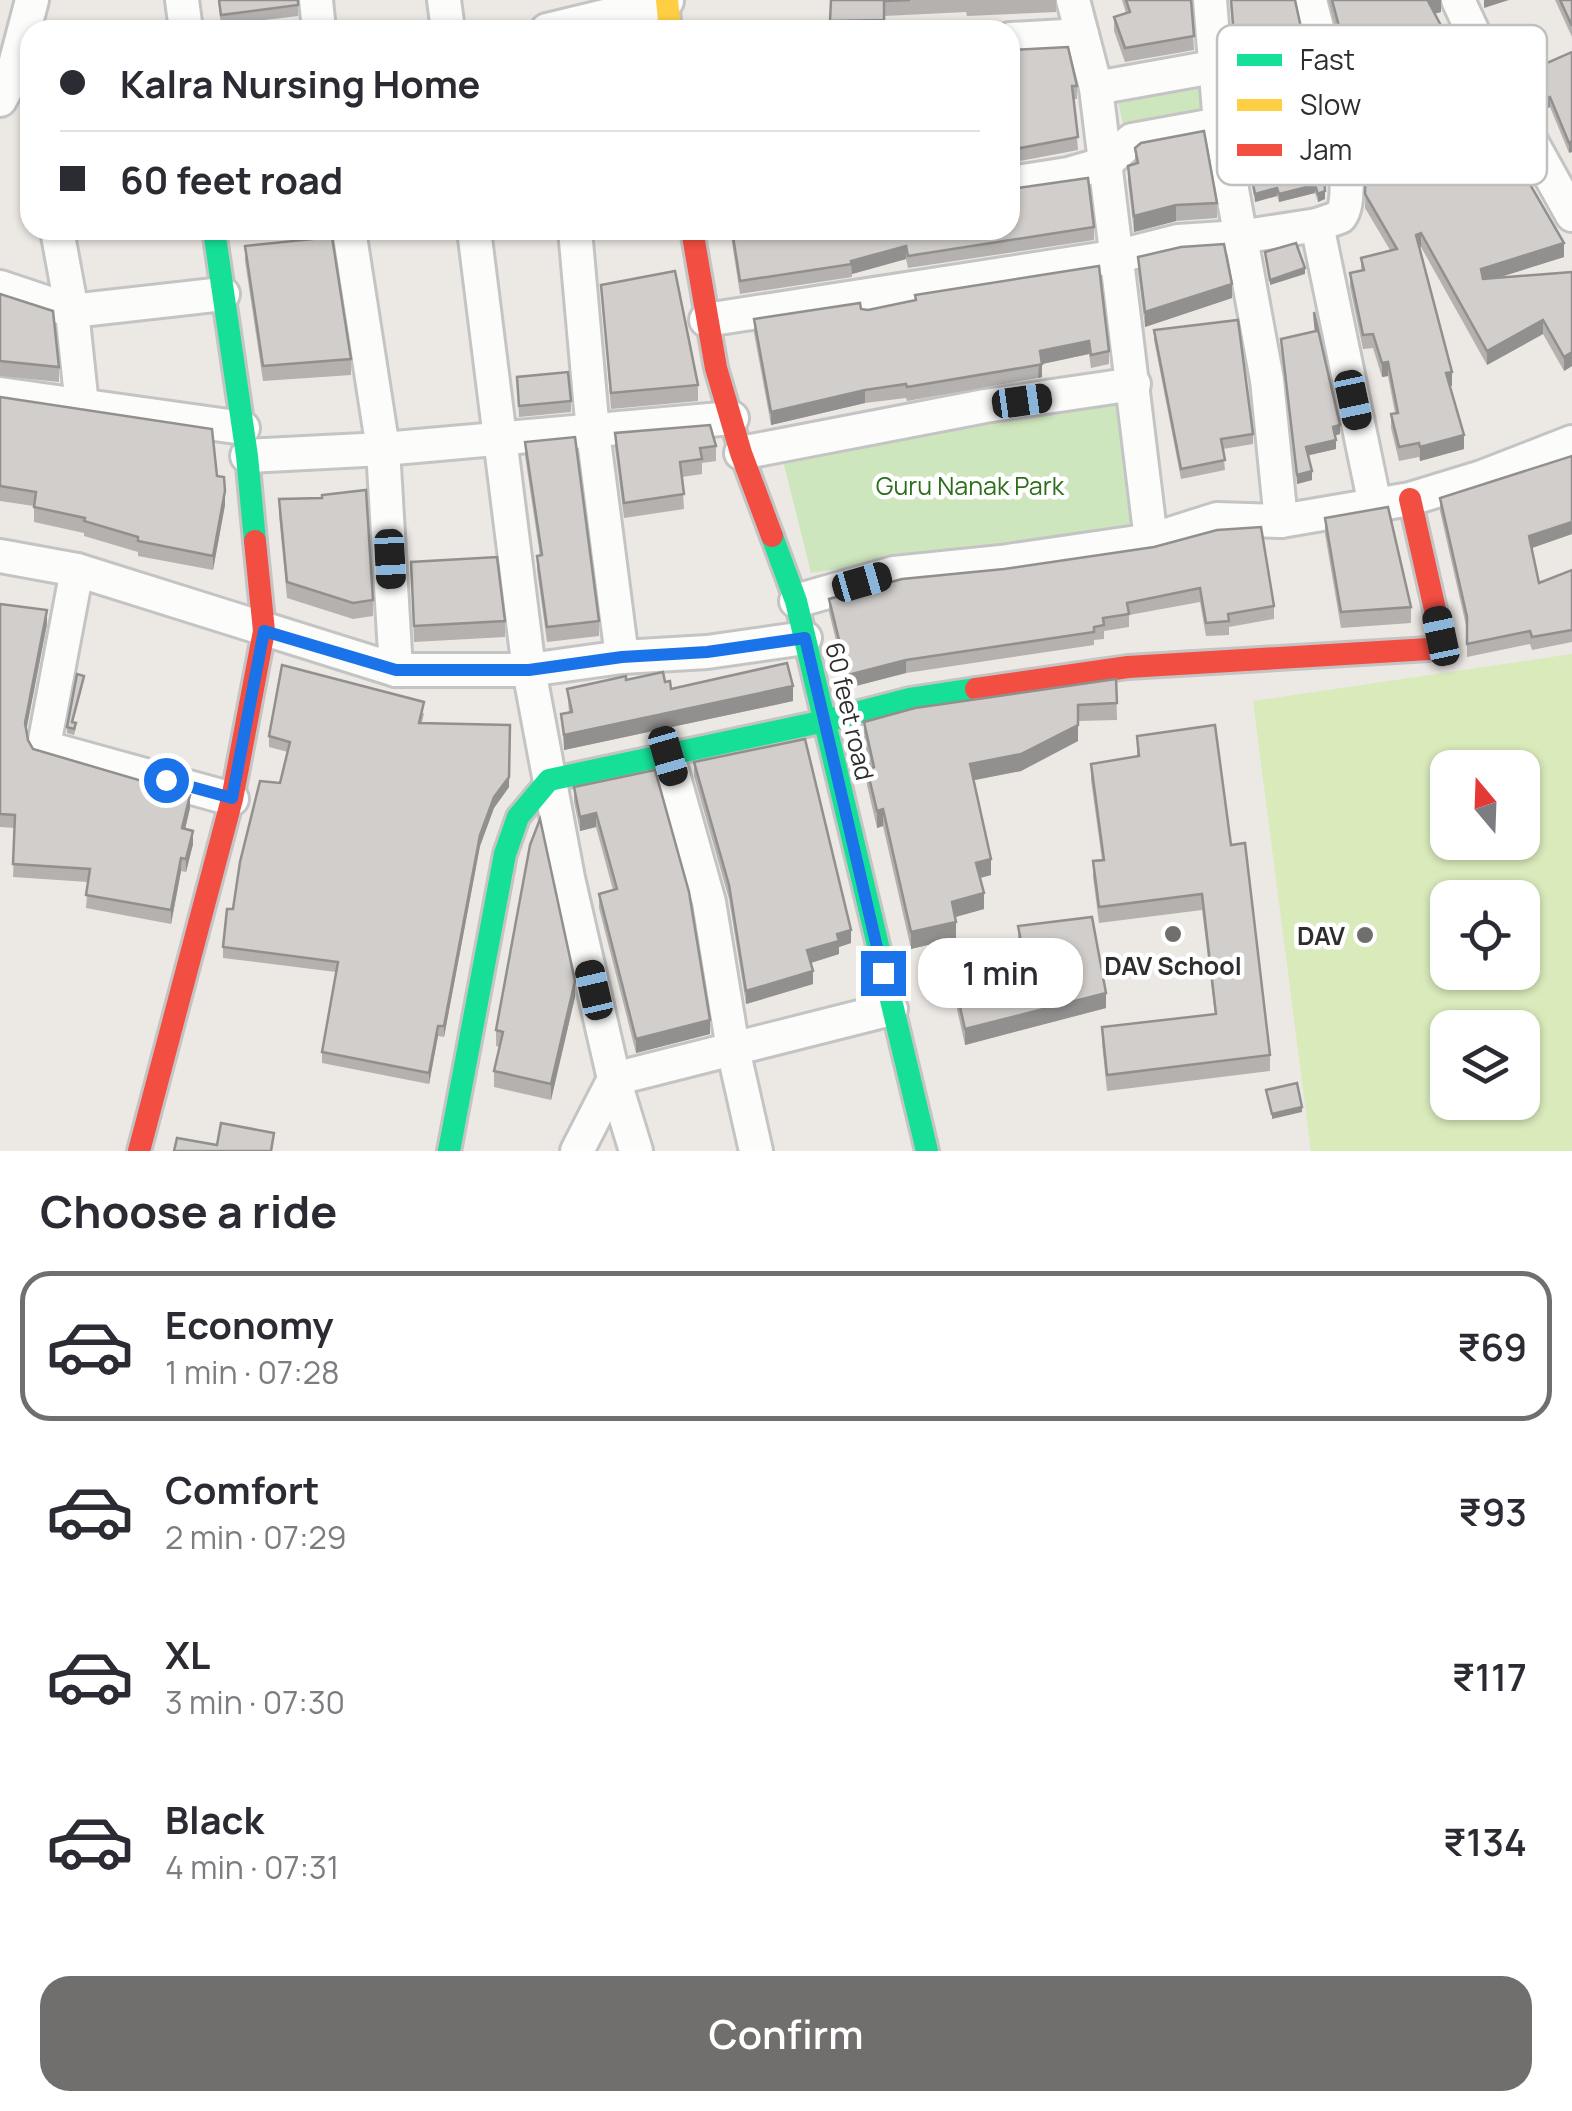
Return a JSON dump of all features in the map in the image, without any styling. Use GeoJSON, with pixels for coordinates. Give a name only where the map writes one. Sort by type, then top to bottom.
{"type":"FeatureCollection","features":[{"type":"Feature","properties":{"kind":"street"},"geometry":{"type":"LineString","coordinates":[[1073,0],[1096,88],[1150,540]]}},
{"type":"Feature","properties":{"kind":"street"},"geometry":{"type":"LineString","coordinates":[[1210,0],[1217,100]]}},
{"type":"Feature","properties":{"kind":"street"},"geometry":{"type":"LineString","coordinates":[[1310,0],[1316,25]]}},
{"type":"Feature","properties":{"kind":"street"},"geometry":{"type":"LineString","coordinates":[[1458,0],[1470,25]]}},
{"type":"Feature","properties":{"kind":"street"},"geometry":{"type":"LineString","coordinates":[[589,20],[668,1]]}},
{"type":"Feature","properties":{"kind":"street"},"geometry":{"type":"LineString","coordinates":[[1020,38],[1082,34]]}},
{"type":"Feature","properties":{"kind":"street"},"geometry":{"type":"LineString","coordinates":[[14,86],[20,57]]}},
{"type":"Feature","properties":{"kind":"street"},"geometry":{"type":"LineString","coordinates":[[1096,88],[1213,67]]}},
{"type":"Feature","properties":{"kind":"street"},"geometry":{"type":"LineString","coordinates":[[1020,181],[1068,174],[1106,163],[1132,140],[1217,125]]}},
{"type":"Feature","properties":{"kind":"street"},"geometry":{"type":"LineString","coordinates":[[1547,170],[1572,215]]}},
{"type":"Feature","properties":{"kind":"street"},"geometry":{"type":"LineString","coordinates":[[1231,185],[1267,380],[1281,520]]}},
{"type":"Feature","properties":{"kind":"street"},"geometry":{"type":"LineString","coordinates":[[706,320],[1118,256],[1178,241],[1240,237],[1317,225],[1340,218],[1348,203],[1346,185]]}},
{"type":"Feature","properties":{"kind":"street"},"geometry":{"type":"LineString","coordinates":[[1317,225],[1375,505]]}},
{"type":"Feature","properties":{"kind":"street"},"geometry":{"type":"LineString","coordinates":[[59,240],[72,311],[82,406]]}},
{"type":"Feature","properties":{"kind":"street"},"geometry":{"type":"LineString","coordinates":[[140,1151],[232,798],[264,631],[244,442],[216,240]]}},
{"type":"Feature","properties":{"kind":"street"},"geometry":{"type":"LineString","coordinates":[[351,240],[383,449],[396,670]]}},
{"type":"Feature","properties":{"kind":"street"},"geometry":{"type":"LineString","coordinates":[[475,240],[529,670],[614,1079],[636,1151]]}},
{"type":"Feature","properties":{"kind":"street"},"geometry":{"type":"LineString","coordinates":[[576,240],[594,432],[622,657]]}},
{"type":"Feature","properties":{"kind":"street","name":"60 feet road"},"geometry":{"type":"LineString","coordinates":[[694,240],[716,368],[741,452],[796,601],[927,1151]]}},
{"type":"Feature","properties":{"kind":"street"},"geometry":{"type":"LineString","coordinates":[[0,287],[72,311],[224,294]]}},
{"type":"Feature","properties":{"kind":"street"},"geometry":{"type":"LineString","coordinates":[[741,452],[984,406],[1134,384]]}},
{"type":"Feature","properties":{"kind":"street"},"geometry":{"type":"LineString","coordinates":[[0,394],[82,406],[244,442],[383,449],[732,418]]}},
{"type":"Feature","properties":{"kind":"street"},"geometry":{"type":"LineString","coordinates":[[796,601],[894,573],[1150,540],[1217,519],[1281,520],[1410,499],[1482,477],[1572,442]]}},
{"type":"Feature","properties":{"kind":"street"},"geometry":{"type":"LineString","coordinates":[[449,1151],[504,854],[518,817],[549,780],[826,721],[910,699],[1128,667],[1428,649],[1438,644],[1441,636],[1410,499]]}},
{"type":"Feature","properties":{"kind":"street"},"geometry":{"type":"LineString","coordinates":[[0,556],[77,570],[396,670],[529,670],[805,638]]}},
{"type":"Feature","properties":{"kind":"street"},"geometry":{"type":"LineString","coordinates":[[77,570],[45,740],[47,748],[232,798]]}},
{"type":"Feature","properties":{"kind":"street"},"geometry":{"type":"LineString","coordinates":[[668,756],[709,902],[756,1151]]}},
{"type":"Feature","properties":{"kind":"street"},"geometry":{"type":"LineString","coordinates":[[577,1151],[614,1079],[891,1009]]}},
{"type":"Feature","properties":{"kind":"green space"},"geometry":{"type":"Polygon","coordinates":[[[1201,81],[1205,113],[1125,133],[1116,92],[1201,81]]]}},
{"type":"Feature","properties":{"kind":"green space","name":"Guru Nanak Park"},"geometry":{"type":"Polygon","coordinates":[[[1123,399],[1135,525],[811,573],[780,449],[1123,399]]]}},
{"type":"Feature","properties":{"kind":"green space","name":"DAV"},"geometry":{"type":"Polygon","coordinates":[[[1572,654],[1572,1151],[1311,1151],[1253,701],[1572,654]]]}},
{"type":"Feature","properties":{"kind":"building"},"geometry":{"type":"Polygon","coordinates":[[[219,0],[298,0],[298,5],[221,15],[219,0]]]}},
{"type":"Feature","properties":{"kind":"building"},"geometry":{"type":"Polygon","coordinates":[[[831,0],[910,0],[884,1],[884,20],[830,20],[831,0]]]}},
{"type":"Feature","properties":{"kind":"building"},"geometry":{"type":"Polygon","coordinates":[[[1126,0],[1191,0],[1194,36],[1125,48],[1114,17],[1130,12],[1126,0]]]}},
{"type":"Feature","properties":{"kind":"building"},"geometry":{"type":"Polygon","coordinates":[[[1231,0],[1295,0],[1300,25],[1233,25],[1231,0]]]}},
{"type":"Feature","properties":{"kind":"building"},"geometry":{"type":"Polygon","coordinates":[[[1332,0],[1433,0],[1428,1],[1441,25],[1339,25],[1332,0]]]}},
{"type":"Feature","properties":{"kind":"building"},"geometry":{"type":"Polygon","coordinates":[[[1560,0],[1572,0],[1572,26],[1560,0]]]}},
{"type":"Feature","properties":{"kind":"building"},"geometry":{"type":"Polygon","coordinates":[[[1068,47],[1077,86],[1072,86],[1078,137],[1020,148],[1020,49],[1068,47]]]}},
{"type":"Feature","properties":{"kind":"building"},"geometry":{"type":"Polygon","coordinates":[[[1572,52],[1569,143],[1550,97],[1547,98],[1547,63],[1572,52]]]}},
{"type":"Feature","properties":{"kind":"building"},"geometry":{"type":"Polygon","coordinates":[[[1204,131],[1217,203],[1176,205],[1134,216],[1128,166],[1138,163],[1135,148],[1141,143],[1204,131]]]}},
{"type":"Feature","properties":{"kind":"building"},"geometry":{"type":"Polygon","coordinates":[[[1088,178],[1094,227],[1020,239],[1020,188],[1088,178]]]}},
{"type":"Feature","properties":{"kind":"building"},"geometry":{"type":"Polygon","coordinates":[[[1253,185],[1315,185],[1279,194],[1277,188],[1255,194],[1253,185]]]}},
{"type":"Feature","properties":{"kind":"building"},"geometry":{"type":"Polygon","coordinates":[[[1315,185],[1325,185],[1325,191],[1318,194],[1315,185]]]}},
{"type":"Feature","properties":{"kind":"building"},"geometry":{"type":"Polygon","coordinates":[[[1365,185],[1530,185],[1564,243],[1481,269],[1483,279],[1572,272],[1572,352],[1564,357],[1543,320],[1487,351],[1421,233],[1416,235],[1452,372],[1446,373],[1464,435],[1420,447],[1419,443],[1399,447],[1391,414],[1398,413],[1388,362],[1382,363],[1373,334],[1363,335],[1350,273],[1364,270],[1361,258],[1397,249],[1365,194],[1365,185]]]}},
{"type":"Feature","properties":{"kind":"building"},"geometry":{"type":"Polygon","coordinates":[[[332,240],[351,359],[263,366],[245,246],[332,240]]]}},
{"type":"Feature","properties":{"kind":"building"},"geometry":{"type":"Polygon","coordinates":[[[734,240],[1011,240],[908,256],[906,246],[851,261],[852,264],[740,281],[734,240]]]}},
{"type":"Feature","properties":{"kind":"building"},"geometry":{"type":"Polygon","coordinates":[[[1296,243],[1305,268],[1270,280],[1265,252],[1296,243]]]}},
{"type":"Feature","properties":{"kind":"building"},"geometry":{"type":"Polygon","coordinates":[[[1224,244],[1232,284],[1145,312],[1138,257],[1181,247],[1224,244]]]}},
{"type":"Feature","properties":{"kind":"building"},"geometry":{"type":"Polygon","coordinates":[[[1099,266],[1109,351],[1091,355],[1089,341],[1040,351],[1042,364],[1038,365],[907,387],[906,384],[865,390],[771,412],[754,319],[860,303],[861,309],[868,310],[916,300],[915,295],[1099,266]]]}},
{"type":"Feature","properties":{"kind":"building"},"geometry":{"type":"Polygon","coordinates":[[[675,271],[698,385],[611,393],[601,285],[675,271]]]}},
{"type":"Feature","properties":{"kind":"building"},"geometry":{"type":"Polygon","coordinates":[[[0,294],[53,311],[59,367],[0,361],[0,294]]]}},
{"type":"Feature","properties":{"kind":"building"},"geometry":{"type":"Polygon","coordinates":[[[1314,312],[1340,425],[1333,427],[1336,440],[1306,447],[1312,471],[1297,475],[1281,339],[1316,331],[1314,312]]]}},
{"type":"Feature","properties":{"kind":"building"},"geometry":{"type":"Polygon","coordinates":[[[1238,320],[1253,434],[1221,439],[1225,460],[1181,469],[1154,330],[1238,320]]]}},
{"type":"Feature","properties":{"kind":"building"},"geometry":{"type":"Polygon","coordinates":[[[568,372],[571,401],[519,406],[517,377],[568,372]]]}},
{"type":"Feature","properties":{"kind":"building"},"geometry":{"type":"Polygon","coordinates":[[[0,397],[212,429],[217,476],[224,477],[225,491],[213,556],[138,541],[138,537],[84,521],[85,518],[34,507],[36,492],[0,486],[0,397]]]}},
{"type":"Feature","properties":{"kind":"building"},"geometry":{"type":"Polygon","coordinates":[[[710,425],[716,446],[700,448],[702,459],[680,462],[684,494],[624,503],[615,433],[710,425]]]}},
{"type":"Feature","properties":{"kind":"building"},"geometry":{"type":"Polygon","coordinates":[[[575,437],[599,621],[547,627],[537,556],[542,555],[525,442],[575,437]]]}},
{"type":"Feature","properties":{"kind":"building"},"geometry":{"type":"Polygon","coordinates":[[[1572,456],[1572,522],[1529,536],[1539,583],[1572,570],[1572,630],[1532,637],[1530,631],[1467,644],[1467,617],[1440,498],[1572,456]]]}},
{"type":"Feature","properties":{"kind":"building"},"geometry":{"type":"Polygon","coordinates":[[[366,490],[373,600],[353,603],[287,582],[279,499],[322,498],[366,490]]]}},
{"type":"Feature","properties":{"kind":"building"},"geometry":{"type":"Polygon","coordinates":[[[1388,507],[1411,607],[1341,612],[1325,518],[1388,507]]]}},
{"type":"Feature","properties":{"kind":"building"},"geometry":{"type":"Polygon","coordinates":[[[1261,527],[1274,606],[1228,614],[1229,621],[1206,623],[1200,588],[1127,603],[1129,614],[1103,618],[1104,625],[1094,627],[1094,632],[906,660],[844,676],[829,599],[902,579],[1004,569],[1154,547],[1217,530],[1261,527]]]}},
{"type":"Feature","properties":{"kind":"building"},"geometry":{"type":"Polygon","coordinates":[[[497,557],[505,621],[414,626],[411,562],[497,557]]]}},
{"type":"Feature","properties":{"kind":"building"},"geometry":{"type":"Polygon","coordinates":[[[0,604],[47,610],[25,723],[33,749],[190,795],[182,828],[193,831],[186,859],[181,858],[171,910],[86,895],[90,869],[13,864],[15,815],[0,814],[0,604]]]}},
{"type":"Feature","properties":{"kind":"building"},"geometry":{"type":"Polygon","coordinates":[[[787,663],[793,686],[564,735],[561,714],[572,712],[567,689],[663,672],[671,689],[787,663]]]}},
{"type":"Feature","properties":{"kind":"building"},"geometry":{"type":"Polygon","coordinates":[[[282,665],[424,702],[419,723],[510,725],[509,777],[494,797],[480,835],[444,1026],[438,1026],[429,1073],[322,1052],[338,962],[223,947],[227,909],[233,909],[260,781],[280,783],[290,742],[269,736],[282,665]]]}},
{"type":"Feature","properties":{"kind":"building"},"geometry":{"type":"Polygon","coordinates":[[[77,674],[84,676],[72,722],[76,723],[74,729],[67,727],[77,674]]]}},
{"type":"Feature","properties":{"kind":"building"},"geometry":{"type":"Polygon","coordinates":[[[1116,679],[1117,703],[1078,705],[1078,725],[1021,754],[970,764],[991,859],[976,863],[984,893],[952,902],[956,922],[911,932],[883,809],[877,811],[867,769],[874,767],[864,722],[915,708],[1116,679]]]}},
{"type":"Feature","properties":{"kind":"building"},"geometry":{"type":"Polygon","coordinates":[[[1215,725],[1231,845],[1245,843],[1270,1055],[1107,1075],[1102,1027],[1216,1014],[1202,894],[1099,907],[1093,861],[1104,860],[1091,764],[1139,756],[1137,736],[1215,725]]]}},
{"type":"Feature","properties":{"kind":"building"},"geometry":{"type":"Polygon","coordinates":[[[805,739],[851,930],[837,934],[839,941],[807,950],[813,971],[746,991],[729,885],[694,762],[805,739]]]}},
{"type":"Feature","properties":{"kind":"building"},"geometry":{"type":"Polygon","coordinates":[[[655,770],[689,892],[710,1020],[636,1039],[599,894],[617,889],[596,813],[580,817],[574,787],[655,770]]]}},
{"type":"Feature","properties":{"kind":"building"},"geometry":{"type":"Polygon","coordinates":[[[540,819],[575,981],[551,1084],[494,1071],[503,1032],[496,1030],[530,845],[540,819]]]}},
{"type":"Feature","properties":{"kind":"building"},"geometry":{"type":"Polygon","coordinates":[[[1092,917],[1106,993],[965,1029],[947,949],[1021,941],[1018,926],[1092,917]]]}},
{"type":"Feature","properties":{"kind":"building"},"geometry":{"type":"Polygon","coordinates":[[[1297,1083],[1302,1107],[1272,1114],[1266,1090],[1297,1083]]]}},
{"type":"Feature","properties":{"kind":"building"},"geometry":{"type":"Polygon","coordinates":[[[221,1123],[274,1133],[271,1151],[174,1151],[177,1138],[217,1145],[221,1123]]]}},
{"type":"Feature","properties":{"kind":"traffic: fast"},"geometry":{"type":"LineString","coordinates":[[215,240],[247,456],[255,541]]}},
{"type":"Feature","properties":{"kind":"traffic: fast"},"geometry":{"type":"LineString","coordinates":[[772,536],[796,601],[927,1151]]}},
{"type":"Feature","properties":{"kind":"traffic: fast"},"geometry":{"type":"LineString","coordinates":[[449,1151],[505,854],[518,817],[549,780],[910,699],[976,689]]}},
{"type":"Feature","properties":{"kind":"traffic: slow"},"geometry":{"type":"LineString","coordinates":[[667,0],[669,20]]}},
{"type":"Feature","properties":{"kind":"traffic: jam"},"geometry":{"type":"LineString","coordinates":[[694,240],[716,368],[741,453],[772,536]]}},
{"type":"Feature","properties":{"kind":"traffic: jam"},"geometry":{"type":"LineString","coordinates":[[976,689],[1128,667],[1429,649],[1438,645],[1441,636],[1410,499]]}},
{"type":"Feature","properties":{"kind":"traffic: jam"},"geometry":{"type":"LineString","coordinates":[[139,1151],[232,799],[264,631],[255,541]]}},
{"type":"Feature","properties":{"kind":"place","name":"DAV School"},"geometry":{"type":"Point","coordinates":[1173,934]}},
{"type":"Feature","properties":{"kind":"place","name":"DAV"},"geometry":{"type":"Point","coordinates":[1365,935]}},
{"type":"Feature","properties":{"kind":"route"},"geometry":{"type":"LineString","coordinates":[[166,780],[232,798],[264,631],[396,670],[529,670],[805,638],[883,973]]}}]}
